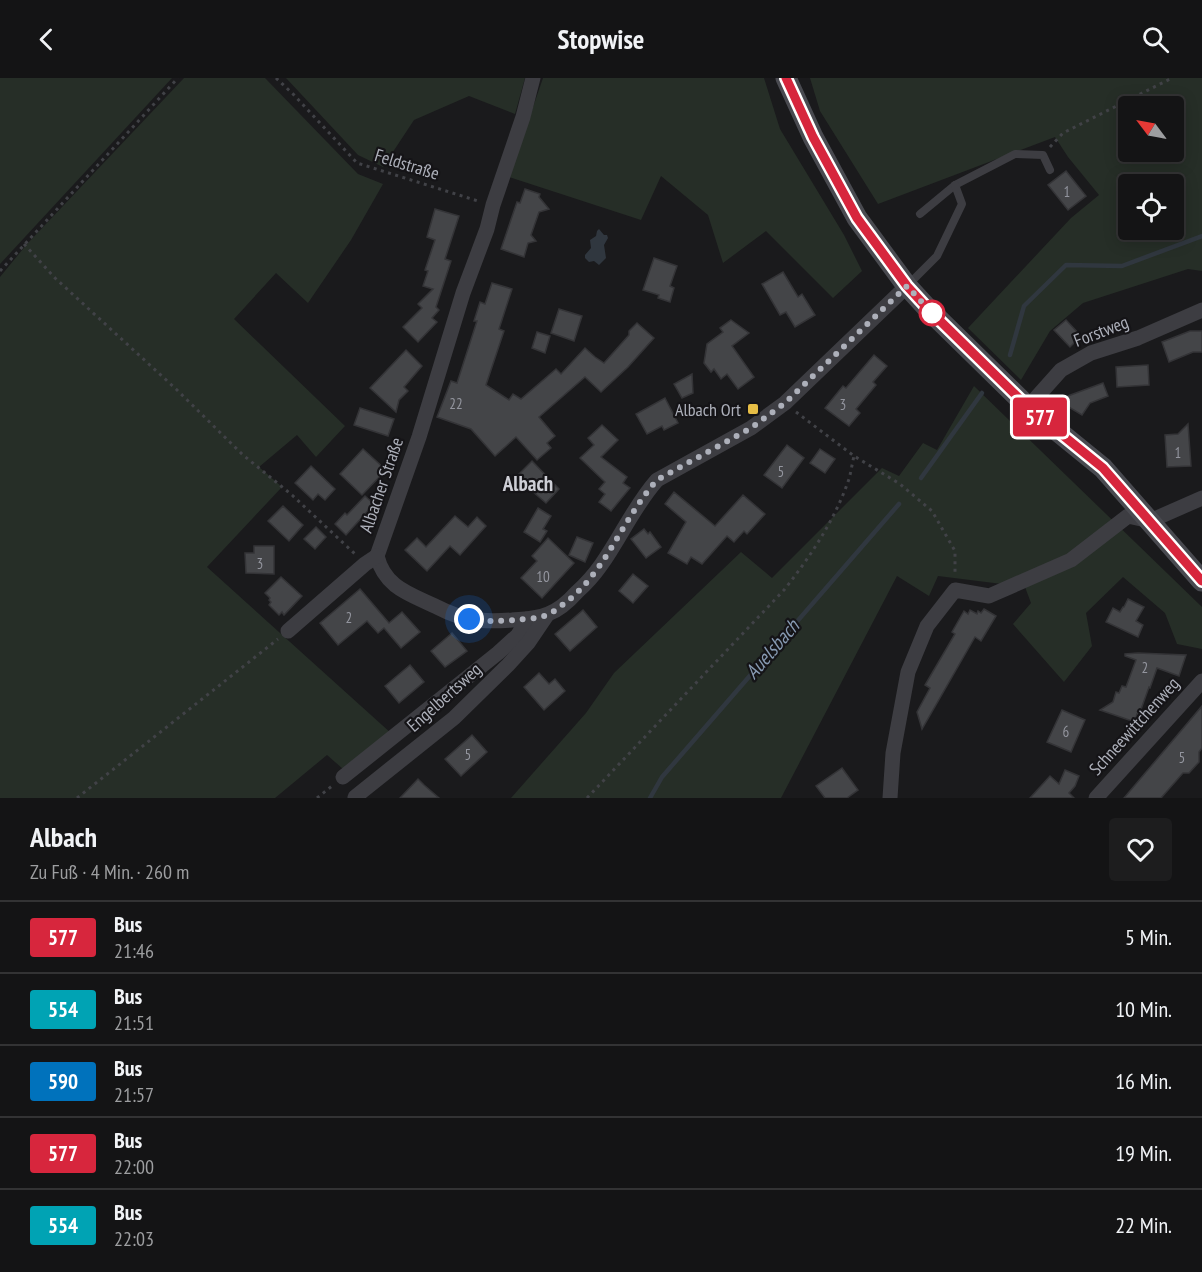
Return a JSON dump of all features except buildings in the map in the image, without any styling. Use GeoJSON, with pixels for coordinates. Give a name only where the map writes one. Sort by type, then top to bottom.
{"type":"FeatureCollection","features":[{"type":"Feature","properties":{"kind":"street","name":"Albacher Straße"},"geometry":{"type":"LineString","coordinates":[[533,78],[523,117],[487,229],[463,293],[419,437],[371,560],[380,567],[388,581],[399,589],[455,616],[482,622],[527,619],[547,615],[568,602],[602,564],[645,493],[657,480],[751,428],[785,403],[907,286]]}},
{"type":"Feature","properties":{"kind":"street"},"geometry":{"type":"LineString","coordinates":[[786,78],[813,137],[857,218],[907,286],[1028,407],[1103,468],[1202,581]]}},
{"type":"Feature","properties":{"kind":"street","name":"Forstweg"},"geometry":{"type":"LineString","coordinates":[[1028,407],[1061,370],[1090,353],[1138,338],[1202,310]]}},
{"type":"Feature","properties":{"kind":"street"},"geometry":{"type":"LineString","coordinates":[[890,798],[894,753],[908,672],[927,626],[955,590],[989,596],[1071,560],[1128,516],[1150,521],[1202,498]]}},
{"type":"Feature","properties":{"kind":"street"},"geometry":{"type":"LineString","coordinates":[[288,631],[371,560]]}},
{"type":"Feature","properties":{"kind":"street","name":"Engelbertsweg"},"geometry":{"type":"LineString","coordinates":[[355,797],[454,718],[528,643],[547,615]]}},
{"type":"Feature","properties":{"kind":"street","name":"Engelbertsweg"},"geometry":{"type":"LineString","coordinates":[[343,777],[498,653],[518,635],[527,619]]}},
{"type":"Feature","properties":{"kind":"street","name":"Schneewittchenweg"},"geometry":{"type":"LineString","coordinates":[[1096,798],[1202,681]]}},
{"type":"Feature","properties":{"kind":"lane"},"geometry":{"type":"LineString","coordinates":[[920,214],[956,186],[1014,154],[1043,155],[1050,170]]}},
{"type":"Feature","properties":{"kind":"lane"},"geometry":{"type":"LineString","coordinates":[[907,286],[937,256],[962,204],[956,186]]}},
{"type":"Feature","properties":{"kind":"path"},"geometry":{"type":"LineString","coordinates":[[0,271],[178,78]]}},
{"type":"Feature","properties":{"kind":"path","name":"Feldstraße"},"geometry":{"type":"LineString","coordinates":[[276,78],[357,163],[493,206]]}},
{"type":"Feature","properties":{"kind":"path"},"geometry":{"type":"LineString","coordinates":[[1043,155],[1063,133],[1172,78]]}},
{"type":"Feature","properties":{"kind":"path"},"geometry":{"type":"LineString","coordinates":[[24,244],[55,278],[176,389],[243,455],[371,560]]}},
{"type":"Feature","properties":{"kind":"path"},"geometry":{"type":"LineString","coordinates":[[785,403],[854,456],[900,484],[932,511],[955,551],[955,590]]}},
{"type":"Feature","properties":{"kind":"path"},"geometry":{"type":"LineString","coordinates":[[587,798],[776,599],[796,574],[819,540],[837,506],[849,479],[854,456]]}},
{"type":"Feature","properties":{"kind":"path"},"geometry":{"type":"LineString","coordinates":[[77,798],[288,631]]}},
{"type":"Feature","properties":{"kind":"path"},"geometry":{"type":"LineString","coordinates":[[316,798],[343,777]]}},
{"type":"Feature","properties":{"kind":"shaded area"},"geometry":{"type":"Polygon","coordinates":[[[0,78],[172,78],[0,264],[0,78]]]}},
{"type":"Feature","properties":{"kind":"shaded area"},"geometry":{"type":"Polygon","coordinates":[[[184,78],[265,78],[358,174],[383,184],[351,240],[308,303],[276,273],[234,319],[345,426],[316,457],[297,435],[259,467],[282,487],[207,567],[392,734],[343,769],[327,755],[275,798],[0,798],[0,277],[27,244],[184,78]]]}},
{"type":"Feature","properties":{"kind":"shaded area"},"geometry":{"type":"Polygon","coordinates":[[[286,78],[525,78],[515,114],[469,96],[414,120],[383,167],[358,155],[286,78]]]}},
{"type":"Feature","properties":{"kind":"shaded area"},"geometry":{"type":"Polygon","coordinates":[[[543,78],[764,78],[780,129],[844,235],[862,271],[833,298],[766,231],[723,263],[708,215],[661,176],[641,220],[509,177],[543,78]]]}},
{"type":"Feature","properties":{"kind":"shaded area"},"geometry":{"type":"Polygon","coordinates":[[[810,78],[1202,78],[1202,271],[1188,269],[1083,303],[1050,331],[1021,380],[968,328],[1071,218],[1099,195],[1055,137],[878,204],[820,111],[810,78]]]}},
{"type":"Feature","properties":{"kind":"shaded area"},"geometry":{"type":"Polygon","coordinates":[[[599,229],[608,238],[604,245],[606,258],[599,265],[594,261],[589,262],[585,255],[591,248],[590,240],[596,236],[599,229]]]}},
{"type":"Feature","properties":{"kind":"shaded area"},"geometry":{"type":"Polygon","coordinates":[[[974,386],[1202,607],[1202,649],[1177,644],[1165,613],[1123,577],[1086,613],[1092,646],[1064,682],[1013,624],[1031,603],[1025,587],[938,576],[929,596],[897,576],[781,798],[511,798],[586,713],[614,673],[741,552],[772,578],[882,468],[899,476],[923,443],[937,450],[974,386]]]}},
{"type":"Feature","properties":{"kind":"waterway","name":"Auelsbach"},"geometry":{"type":"LineString","coordinates":[[1010,355],[1024,306],[1066,265],[1122,266],[1202,236]]}},
{"type":"Feature","properties":{"kind":"waterway","name":"Auelsbach"},"geometry":{"type":"LineString","coordinates":[[921,478],[982,393]]}},
{"type":"Feature","properties":{"kind":"waterway","name":"Auelsbach"},"geometry":{"type":"LineString","coordinates":[[650,798],[662,777],[899,504]]}},
{"type":"Feature","properties":{"kind":"bus line","name":"577"},"geometry":{"type":"LineString","coordinates":[[786,78],[813,137],[857,218],[907,286],[1028,407],[1103,468],[1202,581]]}},
{"type":"Feature","properties":{"kind":"place","name":"Albach Ort"},"geometry":{"type":"Point","coordinates":[753,409]}},
{"type":"Feature","properties":{"kind":"district","name":"Albach"},"geometry":{"type":"Point","coordinates":[528,483]}},
{"type":"Feature","properties":{"kind":"route"},"geometry":{"type":"LineString","coordinates":[[469,619],[482,622],[527,619],[547,615],[568,602],[602,564],[645,493],[657,480],[751,428],[785,403],[907,286],[932,313]]}}]}
